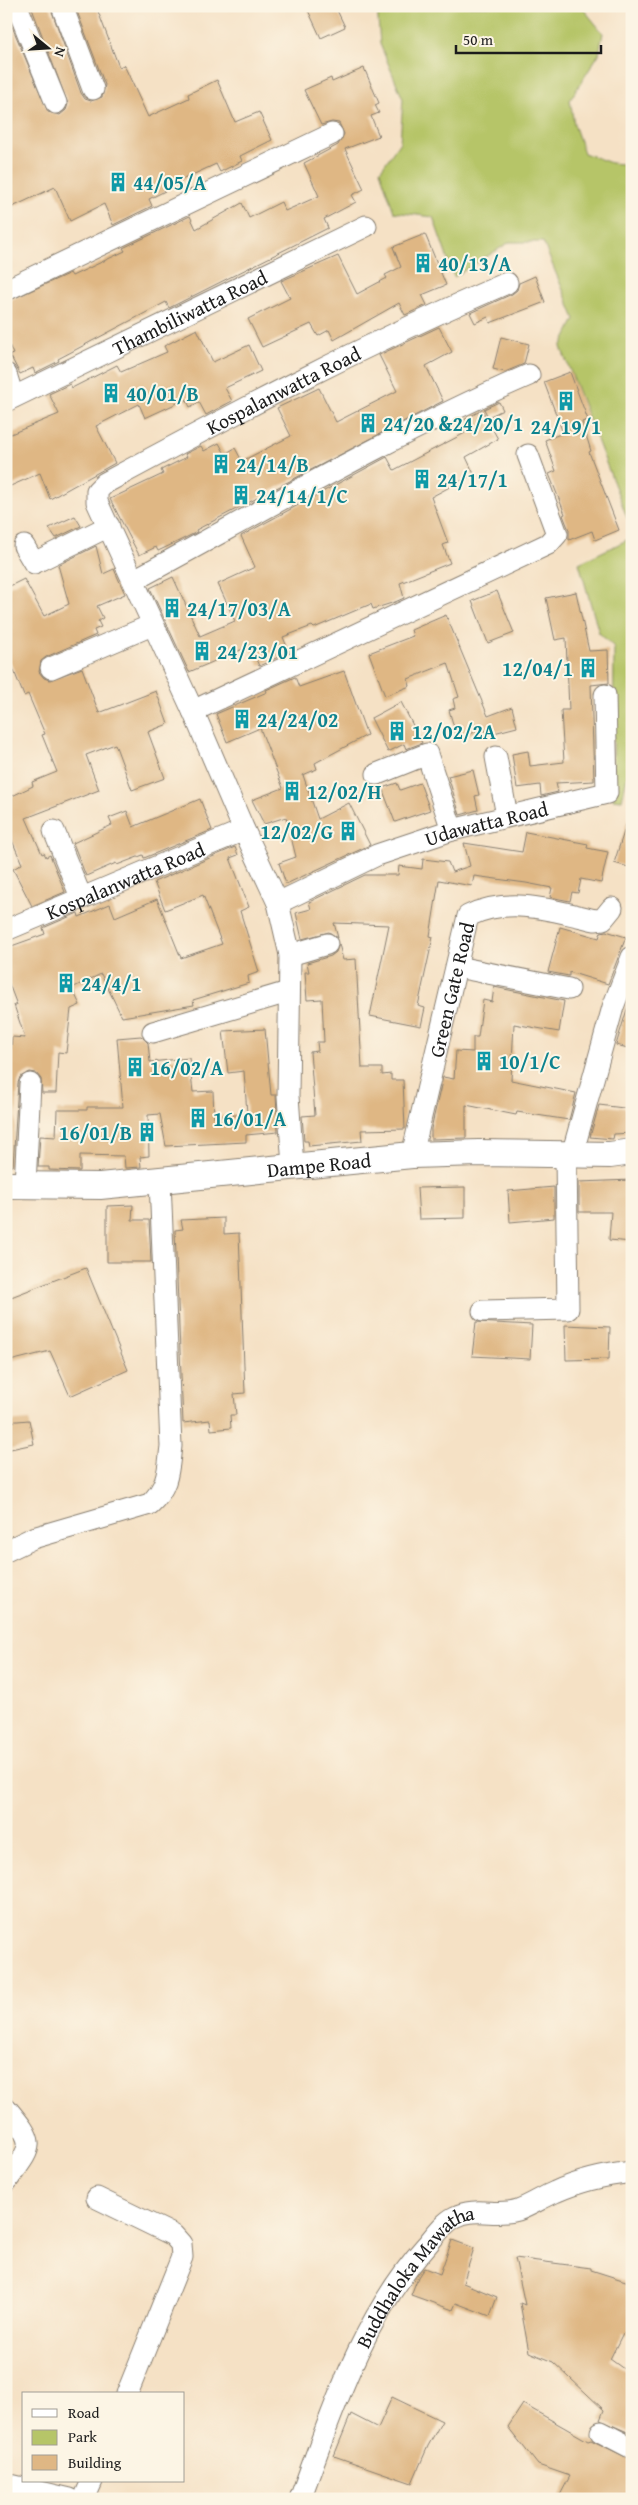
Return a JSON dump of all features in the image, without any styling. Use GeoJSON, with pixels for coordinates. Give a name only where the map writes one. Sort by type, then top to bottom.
{"type":"FeatureCollection","features":[{"type":"Feature","properties":{"kind":"street"},"geometry":{"type":"LineString","coordinates":[[17,6],[56,103]]}},
{"type":"Feature","properties":{"kind":"street"},"geometry":{"type":"LineString","coordinates":[[62,6],[93,89]]}},
{"type":"Feature","properties":{"kind":"street"},"geometry":{"type":"LineString","coordinates":[[6,290],[332,134]]}},
{"type":"Feature","properties":{"kind":"street","name":"Thambiliwatta Road"},"geometry":{"type":"LineString","coordinates":[[6,374],[9,399],[366,226]]}},
{"type":"Feature","properties":{"kind":"street","name":"Kospalanwatta Road"},"geometry":{"type":"LineString","coordinates":[[293,1166],[288,1096],[290,955],[278,903],[244,830],[193,711],[152,625],[134,580],[97,502],[97,491],[105,483],[282,389],[416,322],[507,283]]}},
{"type":"Feature","properties":{"kind":"street"},"geometry":{"type":"LineString","coordinates":[[134,580],[480,396],[529,375]]}},
{"type":"Feature","properties":{"kind":"street"},"geometry":{"type":"LineString","coordinates":[[193,711],[548,544],[557,534],[528,455]]}},
{"type":"Feature","properties":{"kind":"street"},"geometry":{"type":"LineString","coordinates":[[24,546],[34,563],[109,526]]}},
{"type":"Feature","properties":{"kind":"street"},"geometry":{"type":"LineString","coordinates":[[51,668],[152,625]]}},
{"type":"Feature","properties":{"kind":"street","name":"Udawatta Road"},"geometry":{"type":"LineString","coordinates":[[278,903],[377,855],[452,830],[607,793],[605,695]]}},
{"type":"Feature","properties":{"kind":"street"},"geometry":{"type":"LineString","coordinates":[[377,774],[427,754],[452,830]]}},
{"type":"Feature","properties":{"kind":"street"},"geometry":{"type":"LineString","coordinates":[[496,757],[507,816]]}},
{"type":"Feature","properties":{"kind":"street","name":"Kospalanwatta Road"},"geometry":{"type":"LineString","coordinates":[[6,930],[244,830]]}},
{"type":"Feature","properties":{"kind":"street"},"geometry":{"type":"LineString","coordinates":[[54,831],[81,897]]}},
{"type":"Feature","properties":{"kind":"street","name":"Green Gate Road"},"geometry":{"type":"LineString","coordinates":[[412,1155],[468,916],[484,908],[508,904],[542,907],[595,920],[603,919],[612,908]]}},
{"type":"Feature","properties":{"kind":"street"},"geometry":{"type":"LineString","coordinates":[[290,955],[327,944]]}},
{"type":"Feature","properties":{"kind":"street"},"geometry":{"type":"LineString","coordinates":[[483,1311],[568,1309],[569,1155],[613,1007],[632,957]]}},
{"type":"Feature","properties":{"kind":"street"},"geometry":{"type":"LineString","coordinates":[[457,967],[569,988]]}},
{"type":"Feature","properties":{"kind":"street"},"geometry":{"type":"LineString","coordinates":[[153,1032],[288,992]]}},
{"type":"Feature","properties":{"kind":"street"},"geometry":{"type":"LineString","coordinates":[[16,1185],[30,1084]]}},
{"type":"Feature","properties":{"kind":"street","name":"Dampe Road"},"geometry":{"type":"LineString","coordinates":[[16,1185],[100,1186],[412,1155],[480,1153],[569,1155],[632,1152]]}},
{"type":"Feature","properties":{"kind":"street"},"geometry":{"type":"LineString","coordinates":[[6,1551],[33,1538],[150,1504],[162,1493],[168,1474],[172,1446],[160,1181]]}},
{"type":"Feature","properties":{"kind":"street"},"geometry":{"type":"LineString","coordinates":[[6,2108],[28,2136],[29,2146],[22,2160],[6,2182]]}},
{"type":"Feature","properties":{"kind":"street","name":"Buddhaloka Mawatha"},"geometry":{"type":"LineString","coordinates":[[300,2499],[362,2340],[402,2273],[440,2230],[453,2218],[465,2213],[480,2210],[498,2213],[518,2210],[578,2183],[632,2172]]}},
{"type":"Feature","properties":{"kind":"street"},"geometry":{"type":"LineString","coordinates":[[97,2198],[173,2235],[181,2244],[182,2257],[128,2392]]}},
{"type":"Feature","properties":{"kind":"street"},"geometry":{"type":"LineString","coordinates":[[601,2432],[632,2448]]}},
{"type":"Feature","properties":{"kind":"street"},"geometry":{"type":"LineString","coordinates":[[84,2499],[92,2482]]}},
{"type":"Feature","properties":{"kind":"street"},"geometry":{"type":"LineString","coordinates":[[6,2484],[70,2499]]}},
{"type":"Feature","properties":{"kind":"green space"},"geometry":{"type":"Polygon","coordinates":[[[377,6],[581,6],[603,33],[599,54],[570,100],[574,124],[584,153],[611,163],[632,165],[632,530],[561,347],[575,319],[543,242],[510,242],[454,277],[433,217],[394,212],[380,171],[400,142],[403,99],[380,44],[377,6]]]}},
{"type":"Feature","properties":{"kind":"green space"},"geometry":{"type":"Polygon","coordinates":[[[627,540],[632,540],[632,753],[622,800],[613,799],[614,647],[599,633],[579,563],[627,540]]]}},
{"type":"Feature","properties":{"kind":"building"},"geometry":{"type":"Polygon","coordinates":[[[31,6],[50,6],[81,93],[85,99],[91,101],[102,97],[105,85],[75,6],[96,6],[119,67],[124,65],[148,117],[189,98],[188,94],[217,80],[235,122],[259,112],[272,140],[240,156],[242,161],[220,172],[216,164],[164,188],[165,191],[149,199],[152,206],[113,225],[104,204],[70,221],[55,187],[6,210],[6,26],[11,24],[48,112],[60,115],[66,110],[68,104],[31,6]]]}},
{"type":"Feature","properties":{"kind":"building"},"geometry":{"type":"Polygon","coordinates":[[[306,6],[335,6],[345,27],[321,38],[306,6]]]}},
{"type":"Feature","properties":{"kind":"building"},"geometry":{"type":"Polygon","coordinates":[[[364,68],[379,103],[375,105],[379,113],[371,116],[379,136],[345,149],[364,189],[352,195],[356,202],[324,219],[328,228],[169,308],[166,302],[35,373],[33,368],[20,374],[10,355],[13,354],[6,338],[6,302],[70,273],[72,276],[125,251],[123,248],[190,216],[196,229],[242,203],[249,218],[281,202],[285,211],[319,196],[304,163],[338,145],[344,134],[339,123],[332,122],[321,125],[304,90],[331,78],[332,82],[364,68]]]}},
{"type":"Feature","properties":{"kind":"building"},"geometry":{"type":"Polygon","coordinates":[[[425,234],[446,285],[422,295],[427,305],[405,315],[399,303],[334,340],[329,330],[318,336],[311,324],[262,347],[248,319],[290,298],[281,281],[338,256],[357,294],[387,278],[385,275],[401,267],[393,247],[425,234]]]}},
{"type":"Feature","properties":{"kind":"building"},"geometry":{"type":"Polygon","coordinates":[[[535,276],[545,302],[490,323],[488,317],[475,323],[470,313],[512,294],[517,290],[519,283],[535,276]]]}},
{"type":"Feature","properties":{"kind":"building"},"geometry":{"type":"Polygon","coordinates":[[[439,327],[452,352],[426,366],[443,401],[196,530],[197,532],[158,551],[156,547],[139,555],[110,499],[163,474],[161,470],[187,457],[185,454],[201,446],[204,451],[219,443],[225,454],[235,448],[242,461],[291,436],[277,408],[319,388],[336,422],[397,391],[379,355],[439,327]]]}},
{"type":"Feature","properties":{"kind":"building"},"geometry":{"type":"Polygon","coordinates":[[[197,329],[213,362],[249,345],[261,371],[225,388],[232,401],[206,415],[199,402],[190,407],[186,399],[145,418],[139,404],[96,426],[115,463],[50,499],[40,473],[6,488],[6,436],[59,414],[49,394],[70,384],[72,388],[117,365],[121,372],[167,352],[164,346],[197,329]]]}},
{"type":"Feature","properties":{"kind":"building"},"geometry":{"type":"Polygon","coordinates":[[[501,337],[529,344],[524,364],[505,372],[493,369],[501,337]]]}},
{"type":"Feature","properties":{"kind":"building"},"geometry":{"type":"Polygon","coordinates":[[[570,372],[588,420],[582,422],[591,451],[589,452],[619,530],[595,540],[592,531],[569,540],[569,530],[563,515],[565,514],[549,474],[556,471],[545,440],[563,433],[544,382],[570,372]]]}},
{"type":"Feature","properties":{"kind":"building"},"geometry":{"type":"Polygon","coordinates":[[[499,402],[503,410],[488,417],[484,409],[499,402]]]}},
{"type":"Feature","properties":{"kind":"building"},"geometry":{"type":"Polygon","coordinates":[[[482,410],[498,439],[466,457],[474,474],[431,497],[448,543],[443,545],[450,563],[400,583],[404,598],[395,602],[373,609],[371,604],[314,628],[312,626],[283,637],[289,652],[259,666],[250,646],[189,672],[150,588],[173,577],[200,636],[235,621],[218,584],[255,567],[241,536],[387,457],[394,470],[465,433],[460,422],[482,410]]]}},
{"type":"Feature","properties":{"kind":"building"},"geometry":{"type":"Polygon","coordinates":[[[75,516],[81,526],[56,538],[49,528],[75,516]]]}},
{"type":"Feature","properties":{"kind":"building"},"geometry":{"type":"Polygon","coordinates":[[[96,546],[103,574],[114,569],[125,594],[97,606],[103,618],[98,621],[101,627],[94,630],[96,635],[46,657],[41,661],[39,672],[44,678],[50,680],[82,668],[99,713],[156,691],[168,724],[148,732],[165,778],[132,790],[115,744],[86,755],[99,790],[26,818],[42,854],[44,853],[46,857],[50,855],[65,892],[32,906],[13,869],[22,864],[6,826],[6,799],[33,786],[32,782],[57,772],[42,735],[45,734],[28,694],[24,696],[10,661],[6,663],[6,588],[24,579],[44,616],[69,604],[58,565],[96,546]]]}},
{"type":"Feature","properties":{"kind":"building"},"geometry":{"type":"Polygon","coordinates":[[[497,591],[514,633],[488,643],[472,601],[497,591]]]}},
{"type":"Feature","properties":{"kind":"building"},"geometry":{"type":"Polygon","coordinates":[[[576,592],[589,651],[608,650],[609,683],[591,685],[594,781],[556,783],[558,792],[541,796],[540,785],[517,788],[512,754],[528,751],[530,766],[564,762],[561,710],[569,710],[566,638],[555,640],[546,598],[576,592]]]}},
{"type":"Feature","properties":{"kind":"building"},"geometry":{"type":"Polygon","coordinates":[[[446,615],[488,716],[512,707],[517,727],[486,735],[485,729],[457,738],[449,710],[455,708],[453,699],[459,697],[448,663],[408,679],[410,686],[385,696],[369,653],[413,636],[411,630],[446,615]]]}},
{"type":"Feature","properties":{"kind":"building"},"geometry":{"type":"Polygon","coordinates":[[[344,671],[367,735],[315,763],[317,769],[303,775],[318,819],[349,803],[370,845],[286,884],[279,863],[296,857],[286,817],[264,824],[252,800],[283,788],[260,728],[227,742],[216,714],[267,692],[266,690],[295,677],[299,687],[344,671]]]}},
{"type":"Feature","properties":{"kind":"building","name":"12/02/2A"},"geometry":{"type":"Polygon","coordinates":[[[401,702],[422,743],[406,749],[404,744],[388,752],[371,718],[401,702]]]}},
{"type":"Feature","properties":{"kind":"building"},"geometry":{"type":"Polygon","coordinates":[[[473,770],[479,795],[475,796],[478,810],[460,815],[448,776],[473,770]]]}},
{"type":"Feature","properties":{"kind":"building"},"geometry":{"type":"Polygon","coordinates":[[[397,783],[400,790],[420,783],[430,810],[395,822],[382,788],[397,783]]]}},
{"type":"Feature","properties":{"kind":"building"},"geometry":{"type":"Polygon","coordinates":[[[200,799],[212,830],[144,858],[143,855],[117,865],[116,863],[86,876],[73,843],[112,825],[109,818],[127,811],[133,827],[200,799]]]}},
{"type":"Feature","properties":{"kind":"building"},"geometry":{"type":"Polygon","coordinates":[[[628,819],[632,819],[632,868],[614,863],[628,819]]]}},
{"type":"Feature","properties":{"kind":"building"},"geometry":{"type":"Polygon","coordinates":[[[526,832],[588,844],[587,848],[608,852],[601,883],[581,879],[578,893],[572,892],[570,901],[550,897],[552,888],[526,883],[474,876],[472,886],[439,880],[430,936],[433,937],[418,1006],[425,1008],[421,1026],[370,1016],[389,925],[334,923],[338,938],[329,932],[302,939],[296,913],[311,909],[309,902],[365,875],[398,875],[399,866],[422,869],[423,859],[448,862],[452,872],[470,866],[464,843],[522,852],[526,832]]]}},
{"type":"Feature","properties":{"kind":"building"},"geometry":{"type":"Polygon","coordinates":[[[235,847],[238,855],[230,858],[249,907],[240,911],[259,972],[248,976],[249,983],[193,1000],[194,1005],[122,1017],[101,974],[72,988],[80,1005],[71,1009],[66,1053],[58,1052],[56,1093],[42,1093],[41,1079],[36,1073],[30,1072],[20,1077],[18,1083],[13,1166],[6,1166],[6,1049],[11,1049],[12,1037],[25,1038],[14,1005],[17,1005],[6,976],[6,948],[45,934],[43,928],[78,913],[79,917],[110,904],[115,917],[157,899],[181,958],[222,944],[203,895],[165,910],[154,882],[235,847]]]}},
{"type":"Feature","properties":{"kind":"building"},"geometry":{"type":"Polygon","coordinates":[[[560,927],[599,938],[601,932],[606,931],[626,937],[608,984],[569,972],[569,976],[548,972],[560,927]]]}},
{"type":"Feature","properties":{"kind":"building"},"geometry":{"type":"Polygon","coordinates":[[[339,944],[343,960],[356,959],[362,1068],[382,1068],[382,1075],[391,1074],[391,1080],[403,1080],[405,1129],[361,1130],[362,1141],[309,1146],[308,1141],[304,1141],[302,1116],[315,1115],[310,1052],[318,1051],[317,1042],[324,1042],[322,999],[307,1000],[305,972],[309,972],[307,963],[331,956],[336,952],[339,944]]]}},
{"type":"Feature","properties":{"kind":"building"},"geometry":{"type":"Polygon","coordinates":[[[494,987],[564,1001],[559,1032],[514,1024],[511,1080],[576,1093],[569,1120],[517,1112],[516,1115],[466,1105],[466,1138],[431,1139],[431,1129],[443,1077],[454,1079],[456,1051],[473,1052],[473,1037],[478,1037],[483,1000],[492,1002],[494,987]]]}},
{"type":"Feature","properties":{"kind":"building"},"geometry":{"type":"Polygon","coordinates":[[[632,993],[632,1049],[616,1045],[632,993]]]}},
{"type":"Feature","properties":{"kind":"building"},"geometry":{"type":"Polygon","coordinates":[[[265,1029],[271,1095],[276,1095],[278,1132],[246,1135],[246,1142],[166,1146],[160,1114],[148,1115],[149,1156],[140,1157],[141,1167],[125,1168],[124,1156],[80,1155],[80,1171],[49,1170],[49,1167],[38,1167],[40,1136],[56,1137],[57,1110],[87,1110],[87,1107],[123,1107],[117,1038],[141,1036],[148,1043],[150,1062],[189,1058],[193,1092],[213,1091],[214,1117],[247,1114],[244,1071],[228,1073],[223,1031],[265,1029]]]}},
{"type":"Feature","properties":{"kind":"building"},"geometry":{"type":"Polygon","coordinates":[[[599,1105],[632,1109],[632,1133],[614,1134],[613,1139],[590,1137],[599,1105]]]}},
{"type":"Feature","properties":{"kind":"building"},"geometry":{"type":"Polygon","coordinates":[[[632,1180],[632,1242],[609,1240],[611,1212],[579,1212],[579,1182],[632,1180]]]}},
{"type":"Feature","properties":{"kind":"building"},"geometry":{"type":"Polygon","coordinates":[[[465,1187],[465,1218],[419,1219],[417,1188],[465,1187]]]}},
{"type":"Feature","properties":{"kind":"building"},"geometry":{"type":"Polygon","coordinates":[[[554,1187],[554,1218],[510,1222],[508,1191],[554,1187]]]}},
{"type":"Feature","properties":{"kind":"building"},"geometry":{"type":"Polygon","coordinates":[[[133,1205],[132,1220],[149,1220],[151,1262],[107,1262],[107,1206],[133,1205]]]}},
{"type":"Feature","properties":{"kind":"building"},"geometry":{"type":"Polygon","coordinates":[[[224,1218],[224,1234],[239,1233],[245,1393],[234,1394],[236,1415],[230,1415],[231,1428],[211,1430],[210,1420],[183,1423],[175,1230],[183,1229],[181,1220],[224,1218]]]}},
{"type":"Feature","properties":{"kind":"building"},"geometry":{"type":"Polygon","coordinates":[[[86,1268],[128,1370],[70,1396],[50,1351],[6,1362],[6,1299],[86,1268]]]}},
{"type":"Feature","properties":{"kind":"building"},"geometry":{"type":"Polygon","coordinates":[[[476,1322],[532,1325],[530,1359],[472,1356],[476,1322]]]}},
{"type":"Feature","properties":{"kind":"building"},"geometry":{"type":"Polygon","coordinates":[[[565,1325],[610,1327],[609,1359],[566,1360],[565,1325]]]}},
{"type":"Feature","properties":{"kind":"building"},"geometry":{"type":"Polygon","coordinates":[[[29,1420],[34,1444],[6,1450],[6,1422],[29,1420]]]}},
{"type":"Feature","properties":{"kind":"building"},"geometry":{"type":"Polygon","coordinates":[[[452,2240],[474,2248],[463,2283],[497,2297],[490,2316],[456,2303],[453,2310],[411,2295],[418,2277],[424,2268],[440,2274],[452,2240]]]}},
{"type":"Feature","properties":{"kind":"building"},"geometry":{"type":"Polygon","coordinates":[[[515,2258],[591,2268],[591,2270],[632,2283],[632,2337],[623,2333],[610,2359],[632,2375],[632,2434],[600,2420],[604,2410],[553,2362],[529,2352],[520,2303],[525,2305],[515,2258]]]}},
{"type":"Feature","properties":{"kind":"building"},"geometry":{"type":"Polygon","coordinates":[[[392,2397],[442,2421],[428,2446],[412,2483],[334,2456],[351,2414],[378,2428],[392,2397]]]}},
{"type":"Feature","properties":{"kind":"building"},"geometry":{"type":"Polygon","coordinates":[[[523,2404],[588,2441],[591,2440],[632,2460],[632,2499],[558,2499],[570,2476],[538,2465],[508,2427],[523,2404]]]}},
{"type":"Feature","properties":{"kind":"place","name":"44/05/A"},"geometry":{"type":"Point","coordinates":[118,182]}},
{"type":"Feature","properties":{"kind":"place","name":"40/13/A"},"geometry":{"type":"Point","coordinates":[423,263]}},
{"type":"Feature","properties":{"kind":"place","name":"40/01/B"},"geometry":{"type":"Point","coordinates":[111,393]}},
{"type":"Feature","properties":{"kind":"place","name":"24/19/1"},"geometry":{"type":"Point","coordinates":[566,401]}},
{"type":"Feature","properties":{"kind":"place","name":"24/20 &24/20/1"},"geometry":{"type":"Point","coordinates":[368,423]}},
{"type":"Feature","properties":{"kind":"place","name":"24/14/B"},"geometry":{"type":"Point","coordinates":[221,464]}},
{"type":"Feature","properties":{"kind":"place","name":"24/17/1"},"geometry":{"type":"Point","coordinates":[422,479]}},
{"type":"Feature","properties":{"kind":"place","name":"24/14/1/C"},"geometry":{"type":"Point","coordinates":[241,495]}},
{"type":"Feature","properties":{"kind":"place","name":"24/17/03/A"},"geometry":{"type":"Point","coordinates":[172,608]}},
{"type":"Feature","properties":{"kind":"place","name":"24/23/01"},"geometry":{"type":"Point","coordinates":[202,651]}},
{"type":"Feature","properties":{"kind":"place","name":"12/04/1"},"geometry":{"type":"Point","coordinates":[588,668]}},
{"type":"Feature","properties":{"kind":"place","name":"24/24/02"},"geometry":{"type":"Point","coordinates":[242,719]}},
{"type":"Feature","properties":{"kind":"place","name":"12/02/2A"},"geometry":{"type":"Point","coordinates":[397,731]}},
{"type":"Feature","properties":{"kind":"place","name":"12/02/H"},"geometry":{"type":"Point","coordinates":[292,791]}},
{"type":"Feature","properties":{"kind":"place","name":"12/02/G"},"geometry":{"type":"Point","coordinates":[348,831]}},
{"type":"Feature","properties":{"kind":"place","name":"24/4/1"},"geometry":{"type":"Point","coordinates":[66,983]}},
{"type":"Feature","properties":{"kind":"place","name":"10/1/C"},"geometry":{"type":"Point","coordinates":[484,1061]}},
{"type":"Feature","properties":{"kind":"place","name":"16/02/A"},"geometry":{"type":"Point","coordinates":[135,1067]}},
{"type":"Feature","properties":{"kind":"place","name":"16/01/A"},"geometry":{"type":"Point","coordinates":[198,1118]}},
{"type":"Feature","properties":{"kind":"place","name":"16/01/B"},"geometry":{"type":"Point","coordinates":[147,1132]}}]}
